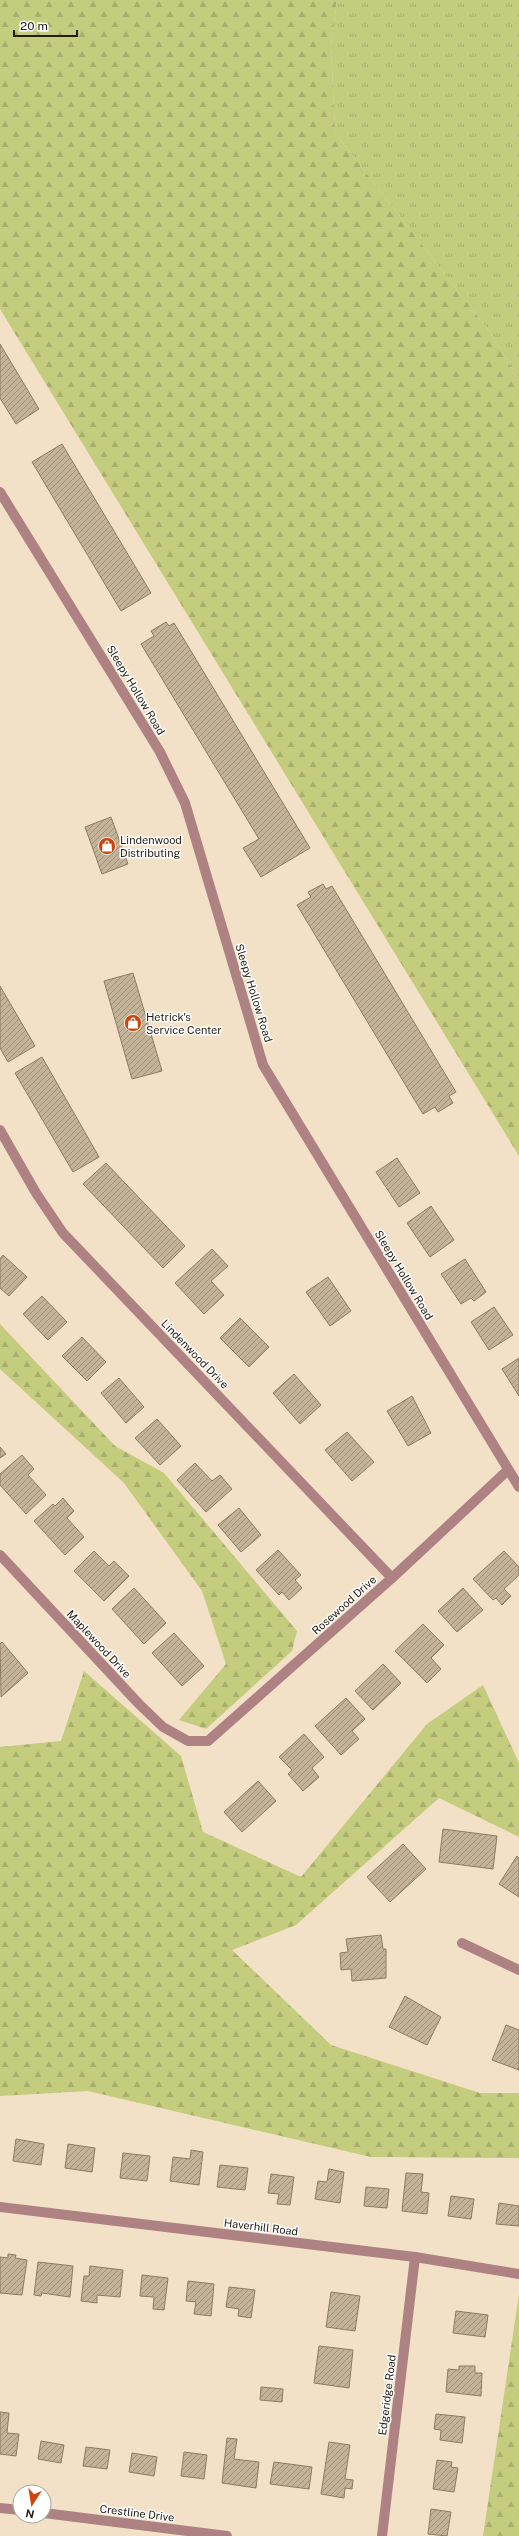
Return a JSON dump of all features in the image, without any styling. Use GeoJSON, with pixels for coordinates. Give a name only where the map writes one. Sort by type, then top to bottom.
{"type":"FeatureCollection","features":[{"type":"Feature","properties":{"kind":"street","name":"Sleepy Hollow Road"},"geometry":{"type":"LineString","coordinates":[[0,492],[160,752],[185,803],[263,1065],[519,1487]]}},
{"type":"Feature","properties":{"kind":"street","name":"Lindenwood Drive"},"geometry":{"type":"LineString","coordinates":[[0,1130],[36,1193],[63,1233],[392,1578]]}},
{"type":"Feature","properties":{"kind":"street","name":"Rosewood Drive"},"geometry":{"type":"LineString","coordinates":[[188,1741],[208,1741],[392,1578],[508,1470]]}},
{"type":"Feature","properties":{"kind":"street","name":"Maplewood Drive"},"geometry":{"type":"LineString","coordinates":[[0,1555],[139,1704],[163,1727],[188,1741]]}},
{"type":"Feature","properties":{"kind":"street"},"geometry":{"type":"LineString","coordinates":[[462,1943],[519,1970]]}},
{"type":"Feature","properties":{"kind":"street","name":"Haverhill Road"},"geometry":{"type":"LineString","coordinates":[[0,2207],[415,2257],[519,2274]]}},
{"type":"Feature","properties":{"kind":"street","name":"Edgeridge Road"},"geometry":{"type":"LineString","coordinates":[[382,2536],[415,2257]]}},
{"type":"Feature","properties":{"kind":"street"},"geometry":{"type":"LineString","coordinates":[[0,2508],[12,2509]]}},
{"type":"Feature","properties":{"kind":"street","name":"Crestline Drive"},"geometry":{"type":"LineString","coordinates":[[52,2514],[227,2536]]}},
{"type":"Feature","properties":{"kind":"green space"},"geometry":{"type":"Polygon","coordinates":[[[0,0],[337,0],[331,45],[335,133],[486,327],[519,379],[519,1156],[0,309],[0,0]]]}},
{"type":"Feature","properties":{"kind":"green space"},"geometry":{"type":"Polygon","coordinates":[[[337,0],[519,0],[519,379],[486,327],[335,133],[331,45],[337,0]]]}},
{"type":"Feature","properties":{"kind":"green space"},"geometry":{"type":"Polygon","coordinates":[[[0,1324],[115,1446],[164,1473],[297,1631],[292,1651],[206,1729],[179,1720],[226,1664],[202,1591],[124,1483],[0,1369],[0,1324]]]}},
{"type":"Feature","properties":{"kind":"green space"},"geometry":{"type":"Polygon","coordinates":[[[84,1671],[181,1756],[203,1832],[301,1877],[427,1724],[483,1685],[519,1763],[519,1837],[439,1798],[296,1925],[232,1950],[331,2045],[480,2093],[519,2093],[519,2158],[371,2157],[88,2091],[0,2096],[0,1747],[61,1741],[84,1671]]]}},
{"type":"Feature","properties":{"kind":"green space"},"geometry":{"type":"Polygon","coordinates":[[[519,2294],[519,2536],[483,2536],[519,2294]]]}},
{"type":"Feature","properties":{"kind":"building"},"geometry":{"type":"Polygon","coordinates":[[[0,344],[39,409],[16,424],[0,398],[0,344]]]}},
{"type":"Feature","properties":{"kind":"building"},"geometry":{"type":"Polygon","coordinates":[[[62,444],[151,593],[121,611],[32,462],[62,444]]]}},
{"type":"Feature","properties":{"kind":"building"},"geometry":{"type":"Polygon","coordinates":[[[166,622],[169,626],[174,623],[310,848],[261,877],[243,848],[259,839],[141,644],[154,636],[151,631],[166,622]]]}},
{"type":"Feature","properties":{"kind":"building"},"geometry":{"type":"Polygon","coordinates":[[[111,817],[128,864],[102,874],[85,827],[111,817]]]}},
{"type":"Feature","properties":{"kind":"building"},"geometry":{"type":"Polygon","coordinates":[[[323,884],[326,889],[332,886],[456,1092],[449,1096],[453,1103],[438,1112],[435,1107],[423,1114],[297,905],[311,897],[308,892],[323,884]]]}},
{"type":"Feature","properties":{"kind":"building"},"geometry":{"type":"Polygon","coordinates":[[[133,973],[162,1071],[132,1079],[104,981],[133,973]]]}},
{"type":"Feature","properties":{"kind":"building"},"geometry":{"type":"Polygon","coordinates":[[[0,986],[35,1046],[8,1062],[0,1048],[0,986]]]}},
{"type":"Feature","properties":{"kind":"building"},"geometry":{"type":"Polygon","coordinates":[[[42,1057],[99,1157],[73,1172],[15,1073],[42,1057]]]}},
{"type":"Feature","properties":{"kind":"building"},"geometry":{"type":"Polygon","coordinates":[[[397,1158],[420,1193],[399,1207],[376,1172],[397,1158]]]}},
{"type":"Feature","properties":{"kind":"building"},"geometry":{"type":"Polygon","coordinates":[[[106,1163],[185,1246],[163,1268],[83,1184],[106,1163]]]}},
{"type":"Feature","properties":{"kind":"building"},"geometry":{"type":"Polygon","coordinates":[[[431,1206],[454,1240],[430,1257],[407,1223],[431,1206]]]}},
{"type":"Feature","properties":{"kind":"building"},"geometry":{"type":"Polygon","coordinates":[[[212,1249],[228,1266],[211,1281],[224,1295],[204,1314],[175,1283],[212,1249]]]}},
{"type":"Feature","properties":{"kind":"building"},"geometry":{"type":"Polygon","coordinates":[[[3,1255],[27,1277],[9,1296],[0,1288],[0,1259],[3,1255]]]}},
{"type":"Feature","properties":{"kind":"building"},"geometry":{"type":"Polygon","coordinates":[[[465,1259],[486,1292],[474,1301],[471,1298],[461,1304],[441,1274],[465,1259]]]}},
{"type":"Feature","properties":{"kind":"building"},"geometry":{"type":"Polygon","coordinates":[[[328,1277],[351,1311],[330,1326],[306,1292],[328,1277]]]}},
{"type":"Feature","properties":{"kind":"building"},"geometry":{"type":"Polygon","coordinates":[[[42,1296],[67,1322],[48,1340],[23,1314],[42,1296]]]}},
{"type":"Feature","properties":{"kind":"building"},"geometry":{"type":"Polygon","coordinates":[[[494,1307],[513,1335],[489,1350],[471,1322],[494,1307]]]}},
{"type":"Feature","properties":{"kind":"building"},"geometry":{"type":"Polygon","coordinates":[[[240,1318],[269,1347],[249,1367],[220,1338],[240,1318]]]}},
{"type":"Feature","properties":{"kind":"building"},"geometry":{"type":"Polygon","coordinates":[[[82,1337],[106,1362],[87,1381],[62,1356],[82,1337]]]}},
{"type":"Feature","properties":{"kind":"building"},"geometry":{"type":"Polygon","coordinates":[[[519,1358],[519,1396],[502,1369],[519,1358]]]}},
{"type":"Feature","properties":{"kind":"building"},"geometry":{"type":"Polygon","coordinates":[[[294,1374],[321,1405],[300,1424],[273,1393],[294,1374]]]}},
{"type":"Feature","properties":{"kind":"building"},"geometry":{"type":"Polygon","coordinates":[[[119,1378],[144,1407],[126,1423],[101,1393],[119,1378]]]}},
{"type":"Feature","properties":{"kind":"building"},"geometry":{"type":"Polygon","coordinates":[[[412,1396],[431,1433],[408,1446],[387,1411],[412,1396]]]}},
{"type":"Feature","properties":{"kind":"building"},"geometry":{"type":"Polygon","coordinates":[[[157,1419],[181,1446],[160,1465],[135,1438],[157,1419]]]}},
{"type":"Feature","properties":{"kind":"building"},"geometry":{"type":"Polygon","coordinates":[[[347,1432],[374,1462],[352,1481],[325,1450],[347,1432]]]}},
{"type":"Feature","properties":{"kind":"building"},"geometry":{"type":"Polygon","coordinates":[[[0,1447],[6,1454],[0,1458],[0,1447]]]}},
{"type":"Feature","properties":{"kind":"building"},"geometry":{"type":"Polygon","coordinates":[[[22,1455],[34,1469],[28,1475],[46,1495],[26,1514],[0,1485],[0,1474],[22,1455]]]}},
{"type":"Feature","properties":{"kind":"building"},"geometry":{"type":"Polygon","coordinates":[[[195,1463],[212,1481],[220,1475],[232,1489],[206,1512],[177,1480],[195,1463]]]}},
{"type":"Feature","properties":{"kind":"building"},"geometry":{"type":"Polygon","coordinates":[[[63,1498],[74,1511],[67,1518],[84,1537],[65,1555],[34,1521],[53,1504],[55,1506],[63,1498]]]}},
{"type":"Feature","properties":{"kind":"building"},"geometry":{"type":"Polygon","coordinates":[[[239,1508],[261,1535],[241,1552],[218,1525],[239,1508]]]}},
{"type":"Feature","properties":{"kind":"building"},"geometry":{"type":"Polygon","coordinates":[[[278,1550],[301,1575],[295,1580],[302,1588],[289,1600],[282,1592],[279,1595],[256,1570],[278,1550]]]}},
{"type":"Feature","properties":{"kind":"building"},"geometry":{"type":"Polygon","coordinates":[[[94,1551],[109,1566],[114,1561],[129,1576],[104,1601],[74,1571],[94,1551]]]}},
{"type":"Feature","properties":{"kind":"building"},"geometry":{"type":"Polygon","coordinates":[[[504,1551],[519,1567],[519,1575],[504,1589],[511,1596],[502,1605],[496,1598],[493,1600],[473,1579],[504,1551]]]}},
{"type":"Feature","properties":{"kind":"building"},"geometry":{"type":"Polygon","coordinates":[[[134,1588],[166,1623],[144,1644],[112,1609],[134,1588]]]}},
{"type":"Feature","properties":{"kind":"building"},"geometry":{"type":"Polygon","coordinates":[[[463,1588],[483,1610],[457,1632],[438,1611],[463,1588]]]}},
{"type":"Feature","properties":{"kind":"building"},"geometry":{"type":"Polygon","coordinates":[[[423,1624],[444,1645],[431,1658],[441,1669],[427,1683],[395,1651],[423,1624]]]}},
{"type":"Feature","properties":{"kind":"building"},"geometry":{"type":"Polygon","coordinates":[[[174,1633],[204,1666],[182,1686],[152,1653],[174,1633]]]}},
{"type":"Feature","properties":{"kind":"building"},"geometry":{"type":"Polygon","coordinates":[[[2,1642],[28,1673],[1,1697],[0,1644],[2,1642]]]}},
{"type":"Feature","properties":{"kind":"building"},"geometry":{"type":"Polygon","coordinates":[[[383,1664],[401,1683],[373,1710],[355,1691],[383,1664]]]}},
{"type":"Feature","properties":{"kind":"building"},"geometry":{"type":"Polygon","coordinates":[[[346,1698],[365,1719],[352,1731],[359,1739],[341,1755],[315,1726],[346,1698]]]}},
{"type":"Feature","properties":{"kind":"building"},"geometry":{"type":"Polygon","coordinates":[[[304,1734],[324,1757],[312,1768],[319,1777],[303,1791],[288,1774],[292,1770],[279,1757],[304,1734]]]}},
{"type":"Feature","properties":{"kind":"building"},"geometry":{"type":"Polygon","coordinates":[[[258,1781],[276,1801],[242,1832],[224,1812],[258,1781]]]}},
{"type":"Feature","properties":{"kind":"building"},"geometry":{"type":"Polygon","coordinates":[[[443,1829],[497,1836],[493,1869],[439,1862],[443,1829]]]}},
{"type":"Feature","properties":{"kind":"building"},"geometry":{"type":"Polygon","coordinates":[[[403,1844],[426,1869],[390,1902],[367,1877],[403,1844]]]}},
{"type":"Feature","properties":{"kind":"building"},"geometry":{"type":"Polygon","coordinates":[[[517,1856],[519,1858],[519,1897],[499,1884],[517,1856]]]}},
{"type":"Feature","properties":{"kind":"building"},"geometry":{"type":"Polygon","coordinates":[[[381,1935],[383,1949],[386,1949],[386,1978],[352,1981],[351,1969],[341,1970],[340,1953],[348,1952],[346,1939],[381,1935]]]}},
{"type":"Feature","properties":{"kind":"building"},"geometry":{"type":"Polygon","coordinates":[[[405,1996],[441,2017],[427,2045],[389,2027],[405,1996]]]}},
{"type":"Feature","properties":{"kind":"building"},"geometry":{"type":"Polygon","coordinates":[[[506,2025],[519,2030],[519,2070],[492,2060],[506,2025]]]}},
{"type":"Feature","properties":{"kind":"building"},"geometry":{"type":"Polygon","coordinates":[[[16,2139],[44,2144],[41,2165],[13,2161],[16,2139]]]}},
{"type":"Feature","properties":{"kind":"building"},"geometry":{"type":"Polygon","coordinates":[[[68,2144],[95,2148],[92,2172],[65,2168],[68,2144]]]}},
{"type":"Feature","properties":{"kind":"building"},"geometry":{"type":"Polygon","coordinates":[[[191,2150],[203,2152],[199,2185],[170,2181],[173,2157],[190,2159],[191,2150]]]}},
{"type":"Feature","properties":{"kind":"building"},"geometry":{"type":"Polygon","coordinates":[[[123,2153],[150,2156],[147,2181],[120,2178],[123,2153]]]}},
{"type":"Feature","properties":{"kind":"building"},"geometry":{"type":"Polygon","coordinates":[[[220,2165],[248,2168],[245,2190],[217,2187],[220,2165]]]}},
{"type":"Feature","properties":{"kind":"building"},"geometry":{"type":"Polygon","coordinates":[[[329,2169],[344,2172],[340,2203],[315,2199],[318,2181],[327,2182],[329,2169]]]}},
{"type":"Feature","properties":{"kind":"building"},"geometry":{"type":"Polygon","coordinates":[[[406,2173],[423,2174],[421,2192],[429,2193],[427,2214],[402,2211],[406,2173]]]}},
{"type":"Feature","properties":{"kind":"building"},"geometry":{"type":"Polygon","coordinates":[[[271,2174],[294,2177],[290,2205],[277,2204],[279,2194],[268,2193],[271,2174]]]}},
{"type":"Feature","properties":{"kind":"building"},"geometry":{"type":"Polygon","coordinates":[[[366,2187],[389,2189],[387,2208],[364,2206],[366,2187]]]}},
{"type":"Feature","properties":{"kind":"building"},"geometry":{"type":"Polygon","coordinates":[[[451,2196],[474,2199],[471,2219],[448,2216],[451,2196]]]}},
{"type":"Feature","properties":{"kind":"building"},"geometry":{"type":"Polygon","coordinates":[[[499,2203],[519,2206],[519,2226],[496,2224],[499,2203]]]}},
{"type":"Feature","properties":{"kind":"building"},"geometry":{"type":"Polygon","coordinates":[[[8,2254],[16,2255],[15,2258],[27,2260],[22,2295],[0,2293],[0,2257],[8,2258],[8,2254]]]}},
{"type":"Feature","properties":{"kind":"building"},"geometry":{"type":"Polygon","coordinates":[[[38,2262],[73,2266],[70,2297],[42,2293],[41,2296],[34,2295],[38,2262]]]}},
{"type":"Feature","properties":{"kind":"building"},"geometry":{"type":"Polygon","coordinates":[[[90,2266],[123,2270],[120,2297],[97,2295],[97,2303],[81,2301],[84,2276],[89,2276],[90,2266]]]}},
{"type":"Feature","properties":{"kind":"building"},"geometry":{"type":"Polygon","coordinates":[[[142,2275],[168,2278],[164,2310],[153,2309],[154,2297],[140,2296],[142,2275]]]}},
{"type":"Feature","properties":{"kind":"building"},"geometry":{"type":"Polygon","coordinates":[[[188,2281],[214,2284],[211,2316],[194,2314],[196,2302],[186,2301],[188,2281]]]}},
{"type":"Feature","properties":{"kind":"building"},"geometry":{"type":"Polygon","coordinates":[[[229,2287],[255,2290],[251,2318],[238,2316],[239,2309],[226,2307],[229,2287]]]}},
{"type":"Feature","properties":{"kind":"building"},"geometry":{"type":"Polygon","coordinates":[[[331,2292],[360,2296],[355,2331],[326,2327],[331,2292]]]}},
{"type":"Feature","properties":{"kind":"building"},"geometry":{"type":"Polygon","coordinates":[[[456,2311],[488,2315],[485,2337],[453,2333],[456,2311]]]}},
{"type":"Feature","properties":{"kind":"building"},"geometry":{"type":"Polygon","coordinates":[[[319,2346],[353,2350],[349,2388],[314,2383],[319,2346]]]}},
{"type":"Feature","properties":{"kind":"building"},"geometry":{"type":"Polygon","coordinates":[[[459,2366],[475,2366],[475,2373],[482,2373],[481,2396],[446,2392],[448,2369],[459,2370],[459,2366]]]}},
{"type":"Feature","properties":{"kind":"building"},"geometry":{"type":"Polygon","coordinates":[[[261,2387],[283,2389],[282,2402],[260,2400],[261,2387]]]}},
{"type":"Feature","properties":{"kind":"building"},"geometry":{"type":"Polygon","coordinates":[[[0,2412],[9,2413],[7,2433],[19,2434],[16,2456],[0,2454],[0,2412]]]}},
{"type":"Feature","properties":{"kind":"building"},"geometry":{"type":"Polygon","coordinates":[[[436,2414],[465,2417],[462,2443],[440,2440],[441,2430],[434,2429],[436,2414]]]}},
{"type":"Feature","properties":{"kind":"building"},"geometry":{"type":"Polygon","coordinates":[[[227,2438],[237,2439],[234,2459],[259,2462],[256,2488],[222,2483],[227,2438]]]}},
{"type":"Feature","properties":{"kind":"building"},"geometry":{"type":"Polygon","coordinates":[[[41,2441],[64,2445],[61,2463],[38,2459],[41,2441]]]}},
{"type":"Feature","properties":{"kind":"building"},"geometry":{"type":"Polygon","coordinates":[[[329,2442],[350,2445],[345,2479],[353,2480],[352,2489],[345,2488],[344,2498],[321,2494],[329,2442]]]}},
{"type":"Feature","properties":{"kind":"building"},"geometry":{"type":"Polygon","coordinates":[[[86,2447],[110,2450],[107,2469],[83,2466],[86,2447]]]}},
{"type":"Feature","properties":{"kind":"building"},"geometry":{"type":"Polygon","coordinates":[[[184,2452],[207,2455],[204,2479],[181,2476],[184,2452]]]}},
{"type":"Feature","properties":{"kind":"building"},"geometry":{"type":"Polygon","coordinates":[[[132,2453],[157,2457],[154,2476],[129,2472],[132,2453]]]}},
{"type":"Feature","properties":{"kind":"building"},"geometry":{"type":"Polygon","coordinates":[[[437,2460],[452,2462],[451,2467],[458,2468],[454,2492],[433,2489],[437,2460]]]}},
{"type":"Feature","properties":{"kind":"building"},"geometry":{"type":"Polygon","coordinates":[[[274,2462],[312,2467],[309,2489],[270,2484],[274,2462]]]}},
{"type":"Feature","properties":{"kind":"building"},"geometry":{"type":"Polygon","coordinates":[[[431,2509],[451,2512],[447,2536],[428,2534],[431,2509]]]}},
{"type":"Feature","properties":{"kind":"place","name":"Lindenwood Distributing"},"geometry":{"type":"Point","coordinates":[107,846]}},
{"type":"Feature","properties":{"kind":"place","name":"Hetrick's Service Center"},"geometry":{"type":"Point","coordinates":[133,1023]}}]}
